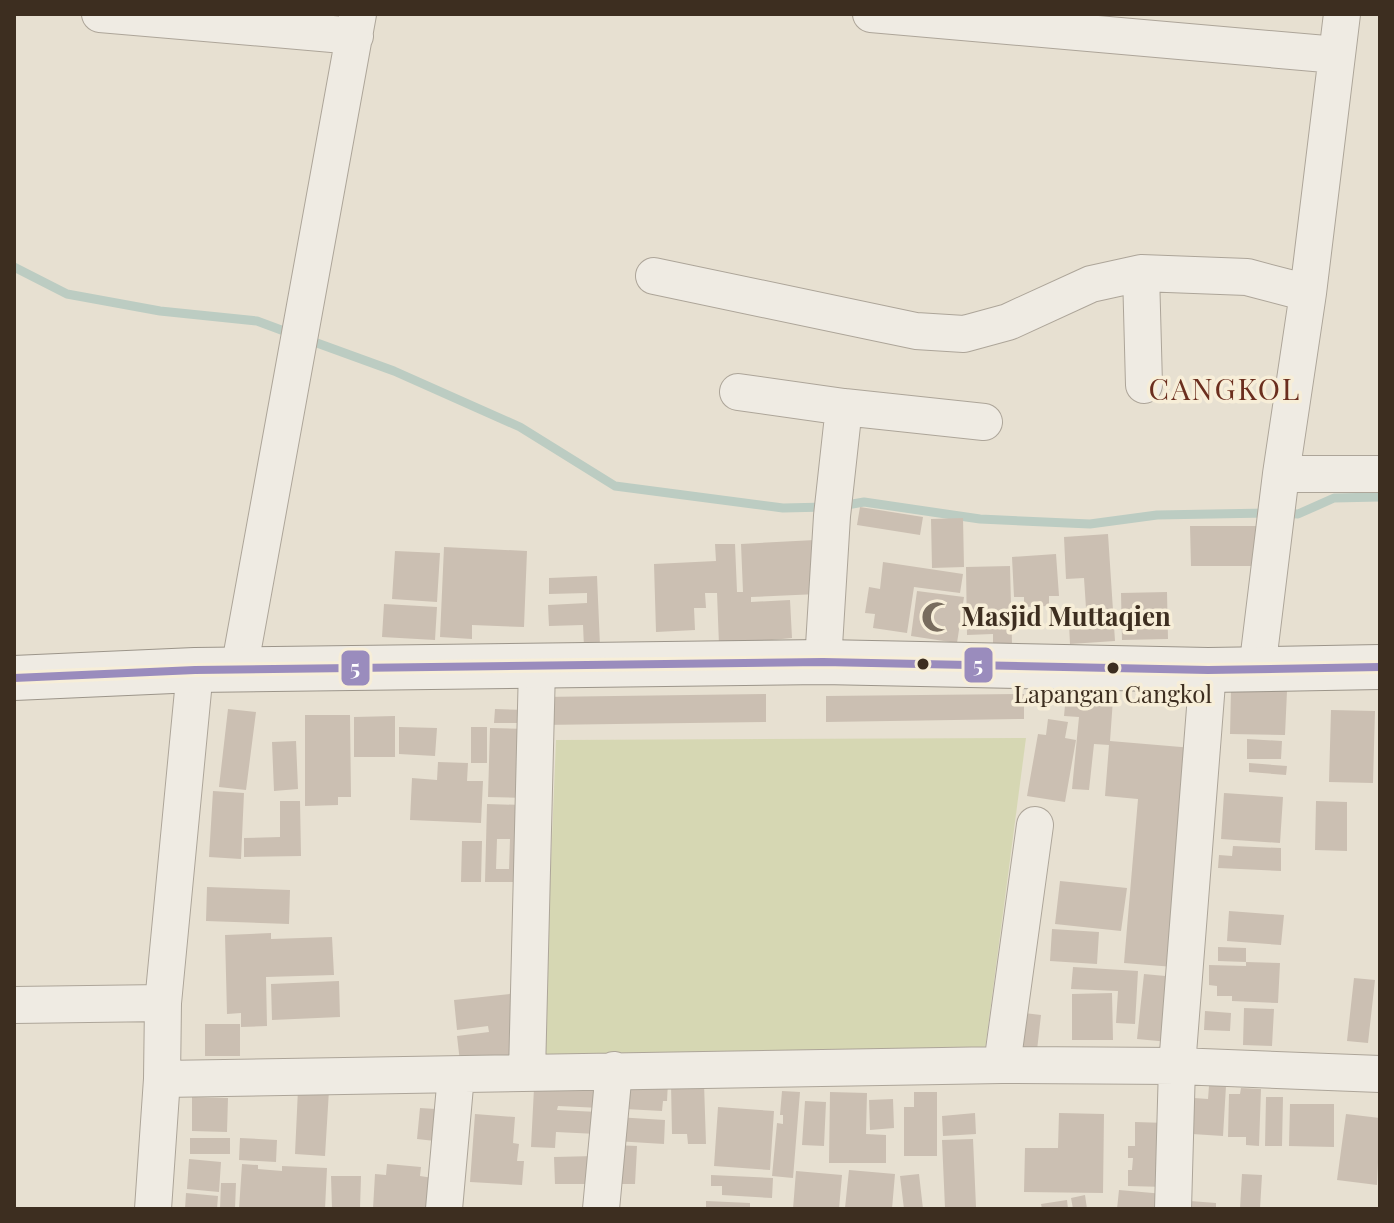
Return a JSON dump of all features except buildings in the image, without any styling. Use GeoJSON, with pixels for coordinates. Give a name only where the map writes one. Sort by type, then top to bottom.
{"type":"FeatureCollection","features":[{"type":"Feature","properties":{"kind":"main road"},"geometry":{"type":"LineString","coordinates":[[14,678],[195,670],[823,662],[1208,670],[1380,667]]}},
{"type":"Feature","properties":{"kind":"street"},"geometry":{"type":"LineString","coordinates":[[100,14],[356,25],[239,670]]}},
{"type":"Feature","properties":{"kind":"street"},"geometry":{"type":"LineString","coordinates":[[871,14],[1337,55]]}},
{"type":"Feature","properties":{"kind":"street"},"geometry":{"type":"LineString","coordinates":[[1257,670],[1342,14]]}},
{"type":"Feature","properties":{"kind":"street"},"geometry":{"type":"LineString","coordinates":[[654,276],[916,331],[964,334],[1008,322],[1091,284],[1141,273],[1247,277],[1308,293]]}},
{"type":"Feature","properties":{"kind":"street"},"geometry":{"type":"LineString","coordinates":[[1141,273],[1144,385]]}},
{"type":"Feature","properties":{"kind":"street"},"geometry":{"type":"LineString","coordinates":[[738,392],[984,422]]}},
{"type":"Feature","properties":{"kind":"street"},"geometry":{"type":"LineString","coordinates":[[823,662],[834,499],[844,407]]}},
{"type":"Feature","properties":{"kind":"street"},"geometry":{"type":"LineString","coordinates":[[1277,504],[1380,474]]}},
{"type":"Feature","properties":{"kind":"street"},"geometry":{"type":"LineString","coordinates":[[527,1073],[537,667]]}},
{"type":"Feature","properties":{"kind":"street"},"geometry":{"type":"LineString","coordinates":[[153,1209],[162,1079],[163,1003],[195,670]]}},
{"type":"Feature","properties":{"kind":"street"},"geometry":{"type":"LineString","coordinates":[[1173,1209],[1177,1066],[1208,670]]}},
{"type":"Feature","properties":{"kind":"street"},"geometry":{"type":"LineString","coordinates":[[1002,1065],[1035,825]]}},
{"type":"Feature","properties":{"kind":"street"},"geometry":{"type":"LineString","coordinates":[[14,1005],[163,1003]]}},
{"type":"Feature","properties":{"kind":"street"},"geometry":{"type":"LineString","coordinates":[[162,1079],[1002,1065],[1177,1066],[1380,1074]]}},
{"type":"Feature","properties":{"kind":"street"},"geometry":{"type":"LineString","coordinates":[[601,1209],[614,1070]]}},
{"type":"Feature","properties":{"kind":"street"},"geometry":{"type":"LineString","coordinates":[[444,1209],[456,1075]]}},
{"type":"Feature","properties":{"kind":"green space","name":"Lapangan Cangkol"},"geometry":{"type":"Polygon","coordinates":[[[1026,738],[985,1050],[543,1059],[556,740],[1026,738]]]}},
{"type":"Feature","properties":{"kind":"waterway"},"geometry":{"type":"LineString","coordinates":[[14,267],[67,294],[160,311],[257,321],[292,334]]}},
{"type":"Feature","properties":{"kind":"waterway"},"geometry":{"type":"LineString","coordinates":[[306,339],[394,371],[520,427],[615,486],[783,508],[827,507]]}},
{"type":"Feature","properties":{"kind":"waterway"},"geometry":{"type":"LineString","coordinates":[[1283,513],[1298,514],[1334,498],[1380,497]]}},
{"type":"Feature","properties":{"kind":"waterway"},"geometry":{"type":"LineString","coordinates":[[841,506],[864,502],[980,519],[1090,524],[1157,515],[1268,513]]}},
{"type":"Feature","properties":{"kind":"transit line","name":"5"},"geometry":{"type":"LineString","coordinates":[[14,678],[195,670],[823,662],[1208,670],[1380,667]]}},
{"type":"Feature","properties":{"kind":"place","name":"Masjid Muttaqien"},"geometry":{"type":"Point","coordinates":[937,617]}},
{"type":"Feature","properties":{"kind":"place","name":"Lapangan Cangkol"},"geometry":{"type":"Point","coordinates":[1113,668]}},
{"type":"Feature","properties":{"kind":"district","name":"CANGKOL"},"geometry":{"type":"Point","coordinates":[1225,390]}}]}
